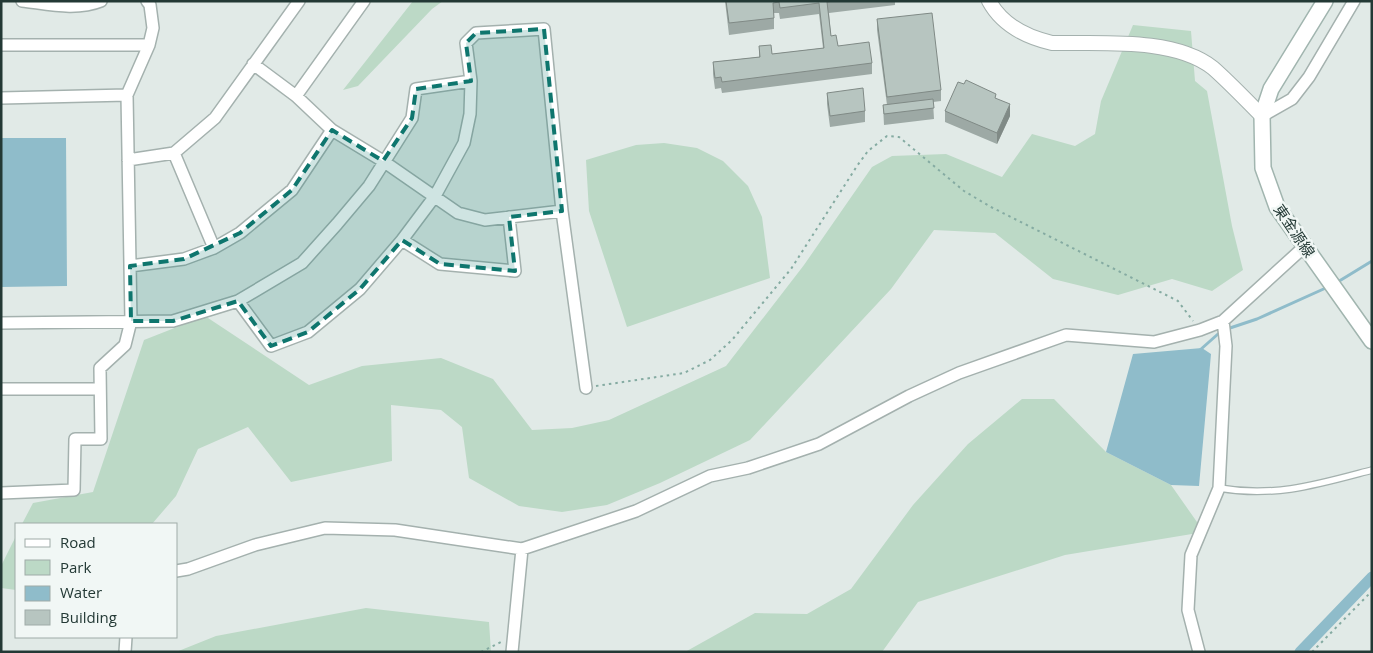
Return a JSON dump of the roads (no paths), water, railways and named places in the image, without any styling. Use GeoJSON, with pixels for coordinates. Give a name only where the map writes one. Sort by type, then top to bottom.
{"type":"FeatureCollection","features":[{"type":"Feature","properties":{"kind":"main road","name":"東金源線"},"geometry":{"type":"LineString","coordinates":[[1325,1],[1271,89],[1262,116],[1263,168],[1276,207],[1372,341]]}},
{"type":"Feature","properties":{"kind":"street"},"geometry":{"type":"LineString","coordinates":[[22,1],[68,6],[90,5],[102,1]]}},
{"type":"Feature","properties":{"kind":"street"},"geometry":{"type":"LineString","coordinates":[[1,493],[74,490],[75,439],[101,439],[100,368],[125,345],[131,321],[126,95],[149,45],[153,28],[150,5],[147,1]]}},
{"type":"Feature","properties":{"kind":"street"},"geometry":{"type":"LineString","coordinates":[[128,160],[174,153],[215,118],[299,1]]}},
{"type":"Feature","properties":{"kind":"street"},"geometry":{"type":"LineString","coordinates":[[296,96],[364,1]]}},
{"type":"Feature","properties":{"kind":"street"},"geometry":{"type":"LineString","coordinates":[[989,1],[996,13],[1011,26],[1040,40],[1052,43],[1150,46],[1176,49],[1211,67],[1262,116],[1292,99],[1309,77],[1354,1]]}},
{"type":"Feature","properties":{"kind":"street"},"geometry":{"type":"LineString","coordinates":[[238,301],[271,346],[308,332],[360,289],[402,240],[435,196],[464,143],[470,114],[471,81],[466,43],[476,33],[544,29],[562,212],[586,388]]}},
{"type":"Feature","properties":{"kind":"street"},"geometry":{"type":"LineString","coordinates":[[1,45],[149,45]]}},
{"type":"Feature","properties":{"kind":"street"},"geometry":{"type":"LineString","coordinates":[[253,64],[296,96],[332,130],[383,161],[458,213],[485,220],[562,212]]}},
{"type":"Feature","properties":{"kind":"street"},"geometry":{"type":"LineString","coordinates":[[1,323],[173,321],[238,301],[302,263],[369,186],[383,161],[412,118],[416,90],[471,81]]}},
{"type":"Feature","properties":{"kind":"street"},"geometry":{"type":"LineString","coordinates":[[1,98],[126,95]]}},
{"type":"Feature","properties":{"kind":"street"},"geometry":{"type":"LineString","coordinates":[[130,266],[184,259],[214,248],[240,233],[292,190],[332,130]]}},
{"type":"Feature","properties":{"kind":"street"},"geometry":{"type":"LineString","coordinates":[[174,153],[214,248]]}},
{"type":"Feature","properties":{"kind":"street"},"geometry":{"type":"LineString","coordinates":[[402,240],[440,264],[515,271],[509,217]]}},
{"type":"Feature","properties":{"kind":"street"},"geometry":{"type":"LineString","coordinates":[[178,571],[188,569],[272,540],[325,528],[395,530],[522,549],[636,511],[710,476],[748,468],[819,444],[909,396],[959,373],[1066,335],[1154,342],[1200,330],[1223,321],[1304,247]]}},
{"type":"Feature","properties":{"kind":"street"},"geometry":{"type":"LineString","coordinates":[[1199,652],[1188,610],[1191,555],[1219,488],[1226,346],[1223,321]]}},
{"type":"Feature","properties":{"kind":"street"},"geometry":{"type":"LineString","coordinates":[[1,389],[99,389]]}},
{"type":"Feature","properties":{"kind":"street"},"geometry":{"type":"LineString","coordinates":[[512,652],[522,549]]}},
{"type":"Feature","properties":{"kind":"street"},"geometry":{"type":"LineString","coordinates":[[125,652],[126,638]]}},
{"type":"Feature","properties":{"kind":"lane"},"geometry":{"type":"LineString","coordinates":[[1219,488],[1266,492],[1295,490],[1372,470]]}},
{"type":"Feature","properties":{"kind":"water"},"geometry":{"type":"Polygon","coordinates":[[[1,138],[66,138],[67,286],[1,287],[1,138]]]}},
{"type":"Feature","properties":{"kind":"water"},"geometry":{"type":"Polygon","coordinates":[[[1202,348],[1211,354],[1199,486],[1171,485],[1106,452],[1133,354],[1202,348]]]}},
{"type":"Feature","properties":{"kind":"waterway"},"geometry":{"type":"LineString","coordinates":[[1336,283],[1372,261]]}},
{"type":"Feature","properties":{"kind":"waterway"},"geometry":{"type":"LineString","coordinates":[[1230,328],[1257,319],[1328,287]]}},
{"type":"Feature","properties":{"kind":"waterway"},"geometry":{"type":"LineString","coordinates":[[1200,350],[1218,334]]}},
{"type":"Feature","properties":{"kind":"waterway"},"geometry":{"type":"LineString","coordinates":[[1300,652],[1372,577]]}}]}
